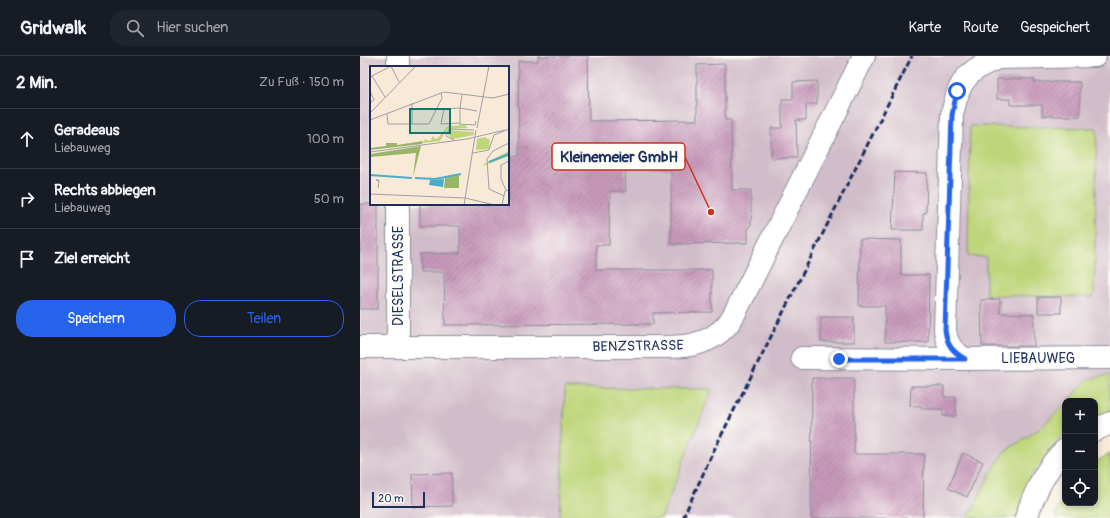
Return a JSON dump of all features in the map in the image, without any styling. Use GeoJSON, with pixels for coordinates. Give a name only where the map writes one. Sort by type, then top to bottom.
{"type":"FeatureCollection","features":[{"type":"Feature","properties":{"kind":"main road","name":"BENZSTRASSE"},"geometry":{"type":"LineString","coordinates":[[360,347],[647,348],[687,347],[709,340],[728,324],[741,301],[864,56]]}},
{"type":"Feature","properties":{"kind":"main road"},"geometry":{"type":"LineString","coordinates":[[965,359],[954,352],[947,342],[945,330],[952,115],[957,91],[968,75],[983,64],[998,58],[1095,56]]}},
{"type":"Feature","properties":{"kind":"main road","name":"DIESELSTRASSE"},"geometry":{"type":"LineString","coordinates":[[398,205],[398,347]]}},
{"type":"Feature","properties":{"kind":"main road","name":"LIEBAUWEG"},"geometry":{"type":"LineString","coordinates":[[802,358],[1110,358]]}},
{"type":"Feature","properties":{"kind":"main road"},"geometry":{"type":"LineString","coordinates":[[1098,429],[1110,423]]}},
{"type":"Feature","properties":{"kind":"main road"},"geometry":{"type":"LineString","coordinates":[[1098,441],[1110,437]]}},
{"type":"Feature","properties":{"kind":"main road"},"geometry":{"type":"LineString","coordinates":[[1026,518],[1039,486],[1052,465],[1062,453]]}},
{"type":"Feature","properties":{"kind":"main road"},"geometry":{"type":"LineString","coordinates":[[1043,518],[1051,491],[1064,470]]}},
{"type":"Feature","properties":{"kind":"shaded area"},"geometry":{"type":"Polygon","coordinates":[[[360,56],[1110,56],[1110,375],[1088,379],[1072,398],[1062,398],[1062,408],[1039,429],[1004,452],[990,474],[968,518],[360,518],[360,56]]]}},
{"type":"Feature","properties":{"kind":"green space"},"geometry":{"type":"Polygon","coordinates":[[[970,126],[1097,128],[1094,297],[986,295],[986,257],[968,256],[970,126]]]}},
{"type":"Feature","properties":{"kind":"green space"},"geometry":{"type":"Polygon","coordinates":[[[1110,375],[1110,415],[1098,419],[1098,398],[1072,398],[1088,379],[1110,375]]]}},
{"type":"Feature","properties":{"kind":"green space"},"geometry":{"type":"Polygon","coordinates":[[[565,388],[712,389],[661,518],[560,518],[565,388]]]}},
{"type":"Feature","properties":{"kind":"green space"},"geometry":{"type":"Polygon","coordinates":[[[1062,408],[1062,436],[1030,478],[1016,518],[968,518],[990,474],[1004,452],[1039,429],[1062,408]]]}},
{"type":"Feature","properties":{"kind":"green space"},"geometry":{"type":"Polygon","coordinates":[[[1110,454],[1110,518],[1056,518],[1056,512],[1062,501],[1062,506],[1098,506],[1098,460],[1110,454]]]}},
{"type":"Feature","properties":{"kind":"building"},"geometry":{"type":"Polygon","coordinates":[[[538,56],[588,56],[589,121],[697,120],[697,65],[725,64],[725,120],[731,120],[732,190],[751,190],[751,225],[748,227],[748,243],[671,244],[671,169],[625,169],[626,191],[610,191],[609,245],[596,245],[596,270],[712,270],[712,312],[653,313],[653,324],[445,325],[444,272],[420,272],[420,254],[460,253],[460,226],[420,226],[420,205],[509,205],[509,157],[519,156],[518,61],[538,61],[538,56]]]}},
{"type":"Feature","properties":{"kind":"building"},"geometry":{"type":"Polygon","coordinates":[[[997,79],[1034,79],[1034,82],[1080,82],[1080,116],[1042,116],[1042,105],[1010,105],[1010,99],[997,99],[997,79]]]}},
{"type":"Feature","properties":{"kind":"building"},"geometry":{"type":"Polygon","coordinates":[[[817,81],[817,104],[806,104],[806,120],[796,120],[797,158],[771,158],[771,128],[782,128],[782,99],[793,99],[793,82],[817,81]]]}},
{"type":"Feature","properties":{"kind":"building"},"geometry":{"type":"Polygon","coordinates":[[[895,172],[927,173],[926,213],[923,213],[923,230],[892,230],[895,172]]]}},
{"type":"Feature","properties":{"kind":"building"},"geometry":{"type":"Polygon","coordinates":[[[360,204],[378,205],[378,309],[360,309],[360,204]]]}},
{"type":"Feature","properties":{"kind":"building"},"geometry":{"type":"Polygon","coordinates":[[[860,239],[901,240],[901,275],[929,275],[928,342],[885,342],[885,306],[859,306],[860,239]]]}},
{"type":"Feature","properties":{"kind":"building"},"geometry":{"type":"Polygon","coordinates":[[[1038,297],[1061,297],[1061,313],[1038,313],[1038,297]]]}},
{"type":"Feature","properties":{"kind":"building"},"geometry":{"type":"Polygon","coordinates":[[[1000,299],[1000,313],[1034,314],[1034,346],[982,346],[981,300],[1000,299]]]}},
{"type":"Feature","properties":{"kind":"building"},"geometry":{"type":"Polygon","coordinates":[[[821,317],[854,317],[854,342],[821,342],[821,317]]]}},
{"type":"Feature","properties":{"kind":"building"},"geometry":{"type":"Polygon","coordinates":[[[812,378],[854,378],[854,454],[924,454],[923,518],[811,518],[812,378]]]}},
{"type":"Feature","properties":{"kind":"building"},"geometry":{"type":"Polygon","coordinates":[[[911,386],[944,386],[944,397],[956,397],[956,416],[943,416],[943,409],[922,409],[922,406],[910,406],[911,386]]]}},
{"type":"Feature","properties":{"kind":"building"},"geometry":{"type":"Polygon","coordinates":[[[963,453],[983,462],[967,497],[948,488],[963,453]]]}},
{"type":"Feature","properties":{"kind":"building"},"geometry":{"type":"Polygon","coordinates":[[[452,473],[452,506],[413,507],[412,474],[452,473]]]}},
{"type":"Feature","properties":{"kind":"railway"},"geometry":{"type":"LineString","coordinates":[[683,518],[713,452],[912,56]]}},
{"type":"Feature","properties":{"kind":"place","name":"Kleinemeier GmbH"},"geometry":{"type":"Point","coordinates":[711,212]}},
{"type":"Feature","properties":{"kind":"route"},"geometry":{"type":"LineString","coordinates":[[839,359],[965,359],[954,352],[947,342],[945,330],[952,115],[957,91]]}}]}
